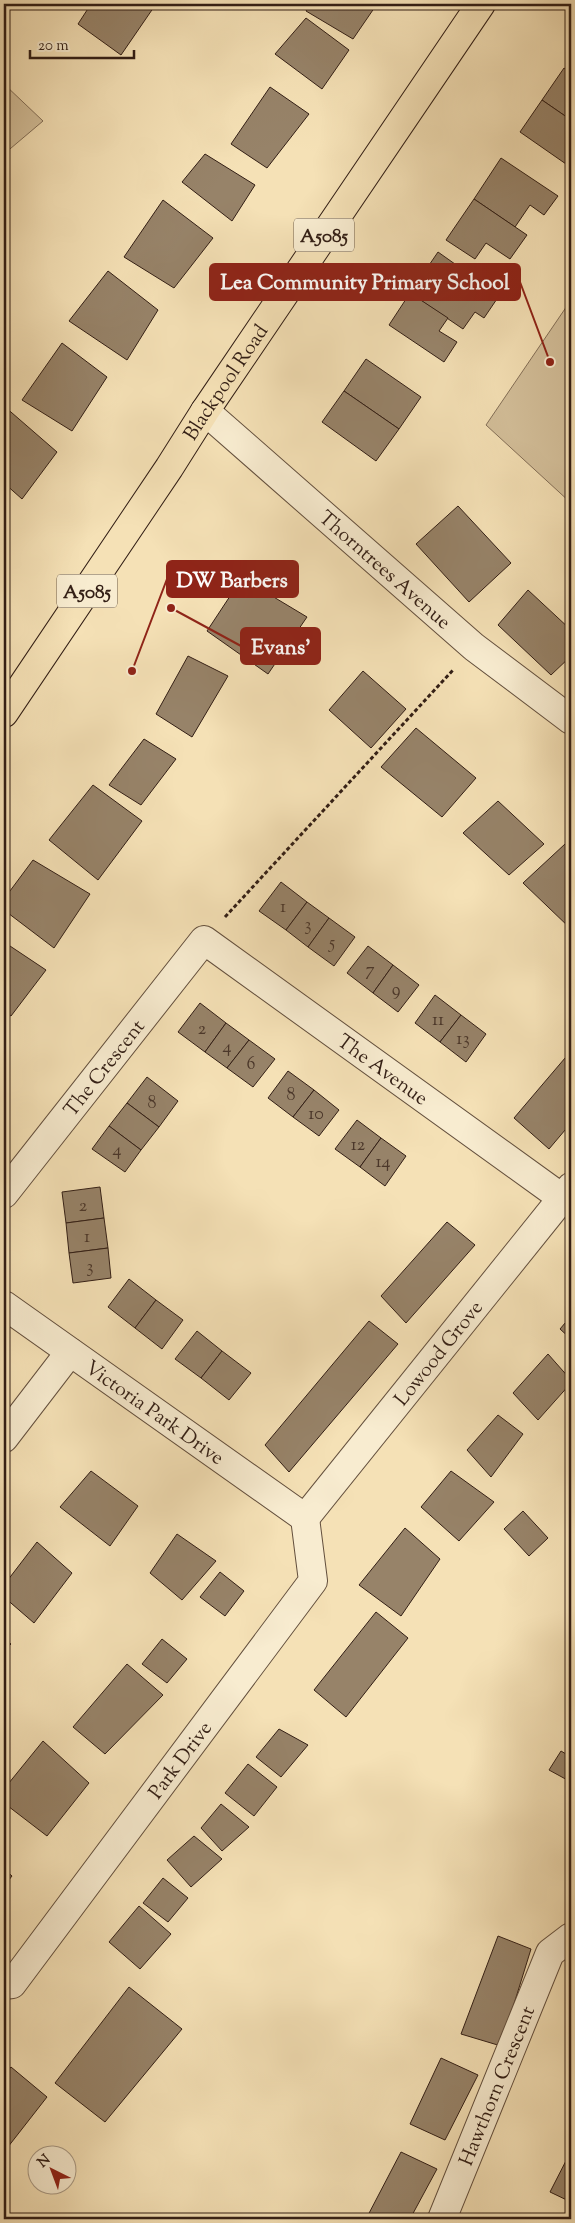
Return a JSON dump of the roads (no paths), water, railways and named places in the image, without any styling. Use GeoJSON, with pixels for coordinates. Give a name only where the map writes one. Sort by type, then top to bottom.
{"type":"FeatureCollection","features":[{"type":"Feature","properties":{"kind":"highway","name":"Blackpool Road"},"geometry":{"type":"LineString","coordinates":[[4,713],[481,4]]}},
{"type":"Feature","properties":{"kind":"street","name":"Thorntrees Avenue"},"geometry":{"type":"LineString","coordinates":[[205,412],[474,647],[571,720]]}},
{"type":"Feature","properties":{"kind":"street","name":"The Avenue"},"geometry":{"type":"LineString","coordinates":[[204,940],[567,1193]]}},
{"type":"Feature","properties":{"kind":"street","name":"The Crescent"},"geometry":{"type":"LineString","coordinates":[[4,1194],[204,940]]}},
{"type":"Feature","properties":{"kind":"street","name":"Lowood Grove"},"geometry":{"type":"LineString","coordinates":[[305,1518],[567,1193]]}},
{"type":"Feature","properties":{"kind":"street","name":"Victoria Park Drive"},"geometry":{"type":"LineString","coordinates":[[4,1305],[305,1518]]}},
{"type":"Feature","properties":{"kind":"street"},"geometry":{"type":"LineString","coordinates":[[4,1438],[70,1352]]}},
{"type":"Feature","properties":{"kind":"street","name":"Park Drive"},"geometry":{"type":"LineString","coordinates":[[4,1985],[12,1984],[313,1580],[305,1518]]}},
{"type":"Feature","properties":{"kind":"street","name":"Hawthorn Crescent"},"geometry":{"type":"LineString","coordinates":[[442,2219],[561,1945]]}},
{"type":"Feature","properties":{"kind":"place","name":"Lea Community Primary School"},"geometry":{"type":"Point","coordinates":[550,362]}},
{"type":"Feature","properties":{"kind":"place","name":"Evans'"},"geometry":{"type":"Point","coordinates":[171,608]}},
{"type":"Feature","properties":{"kind":"place","name":"DW Barbers"},"geometry":{"type":"Point","coordinates":[132,671]}}]}
